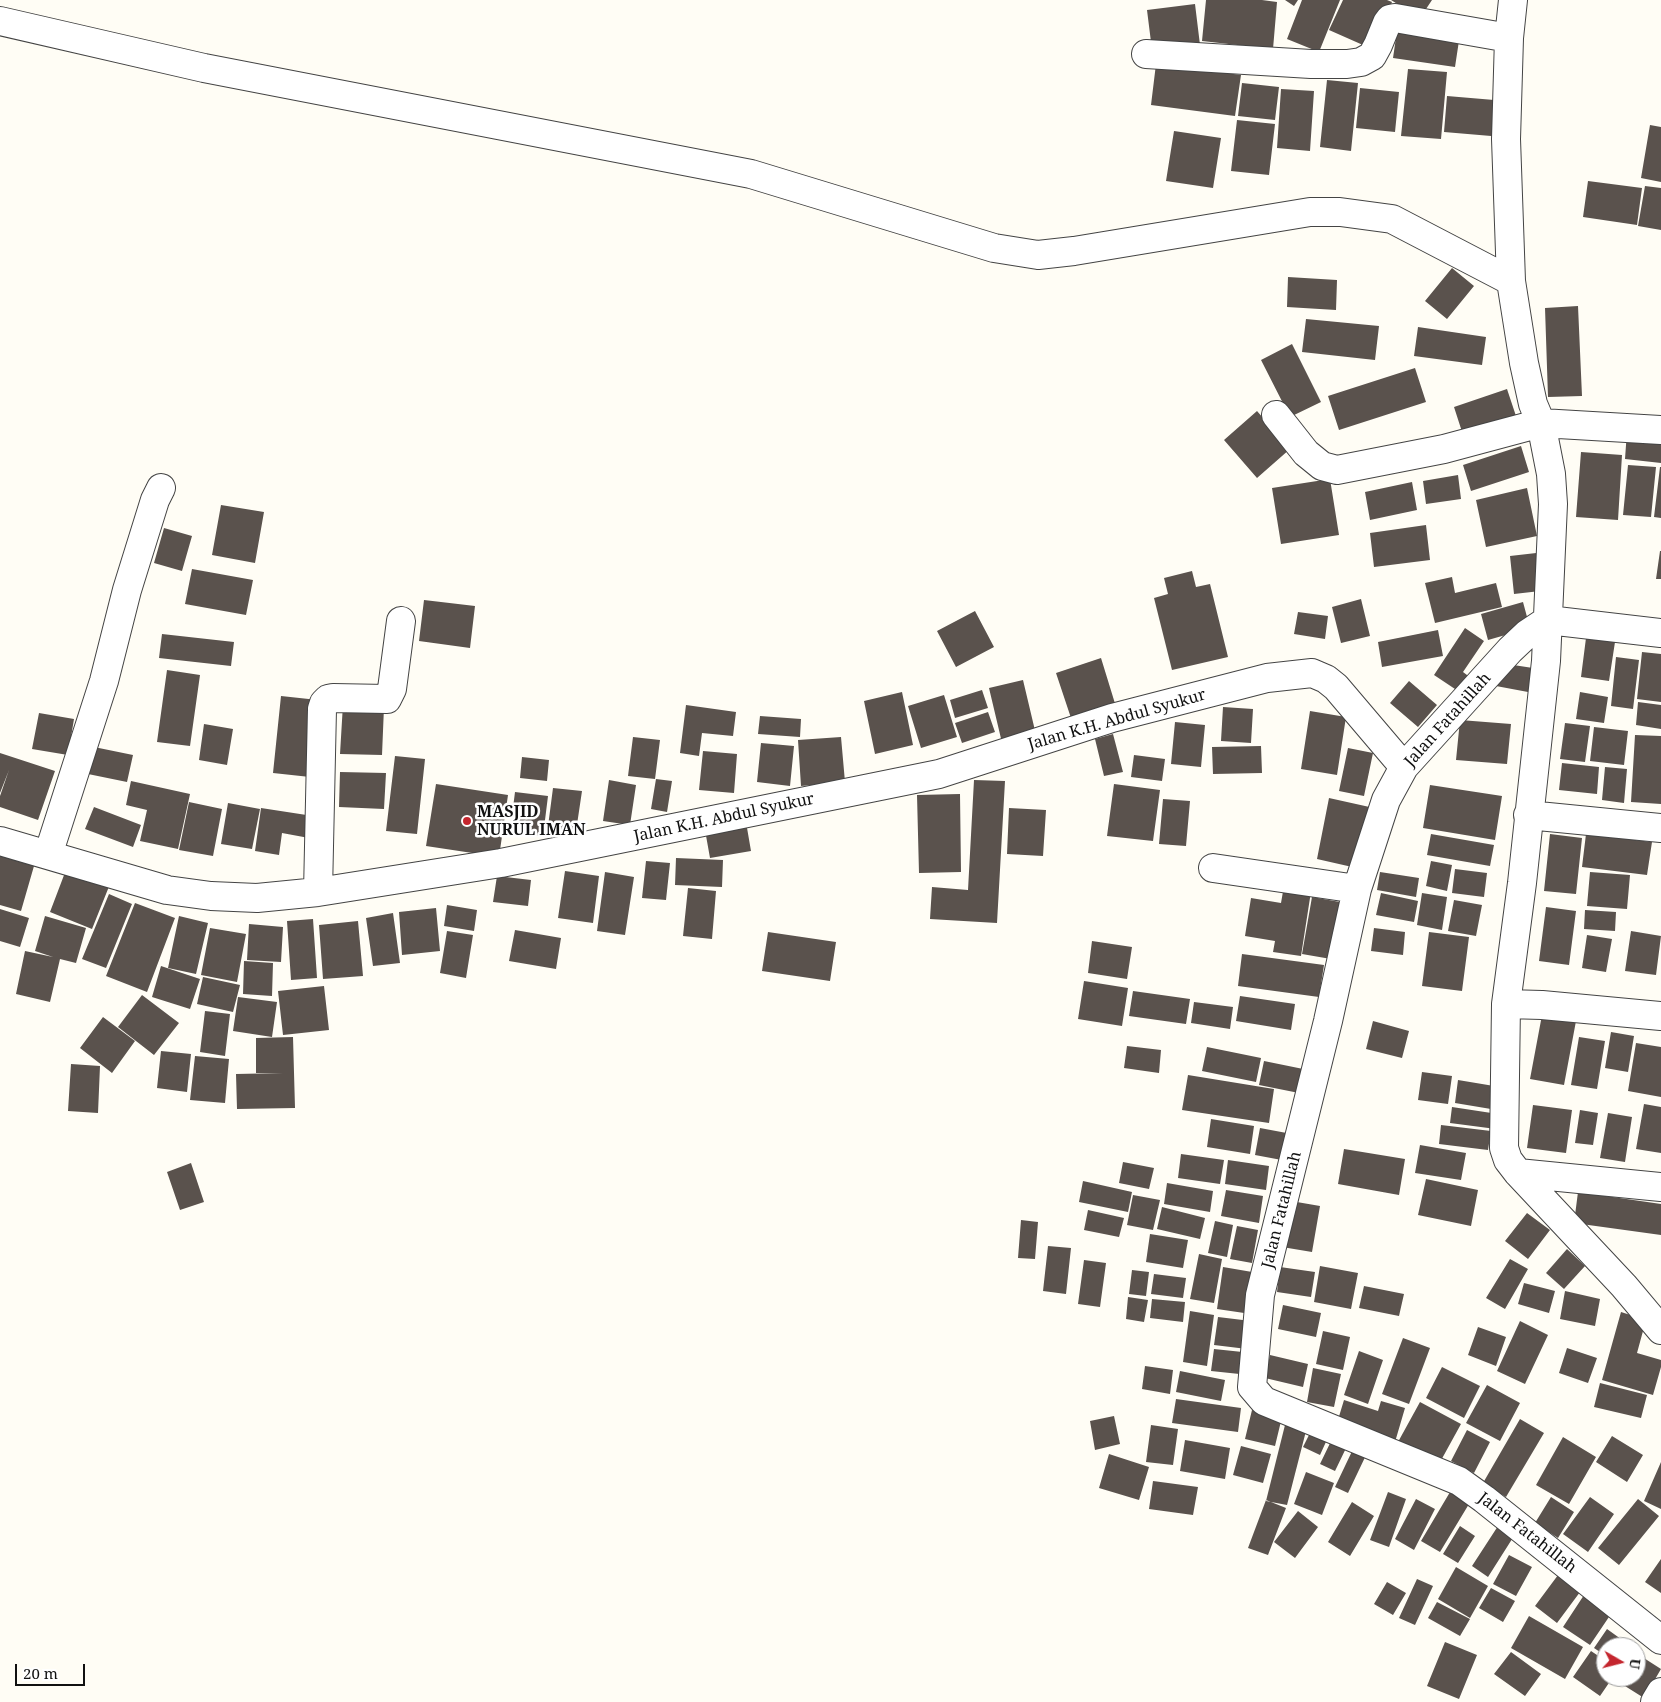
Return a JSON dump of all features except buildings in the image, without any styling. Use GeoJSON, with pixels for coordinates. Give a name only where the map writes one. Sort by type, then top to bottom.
{"type":"FeatureCollection","features":[{"type":"Feature","properties":{"kind":"street"},"geometry":{"type":"LineString","coordinates":[[1514,0],[1509,38],[1506,139],[1511,281],[1524,363],[1533,404],[1541,422],[1551,474],[1553,504],[1546,661],[1522,884],[1506,1004],[1504,1148],[1508,1160],[1518,1173],[1624,1286],[1661,1330]]}},
{"type":"Feature","properties":{"kind":"street"},"geometry":{"type":"LineString","coordinates":[[1146,54],[1310,64],[1361,62],[1372,56],[1387,23],[1390,19],[1395,18],[1509,38]]}},
{"type":"Feature","properties":{"kind":"street"},"geometry":{"type":"LineString","coordinates":[[0,21],[204,68],[751,174],[994,248],[1038,255],[1074,251],[1310,212],[1340,212],[1392,219],[1511,281]]}},
{"type":"Feature","properties":{"kind":"street"},"geometry":{"type":"LineString","coordinates":[[1276,415],[1306,453],[1322,466],[1338,470],[1444,449],[1541,422],[1661,430]]}},
{"type":"Feature","properties":{"kind":"street"},"geometry":{"type":"LineString","coordinates":[[48,855],[104,681],[130,580],[161,488]]}},
{"type":"Feature","properties":{"kind":"street"},"geometry":{"type":"LineString","coordinates":[[1548,620],[1661,633]]}},
{"type":"Feature","properties":{"kind":"street","name":"Jalan Fatahillah"},"geometry":{"type":"LineString","coordinates":[[1548,620],[1510,650],[1404,767],[1386,800],[1357,888],[1328,1021],[1260,1295],[1252,1387],[1264,1401],[1459,1481],[1484,1498],[1661,1640]]}},
{"type":"Feature","properties":{"kind":"street"},"geometry":{"type":"LineString","coordinates":[[318,892],[322,709],[324,702],[333,698],[387,699],[392,689],[401,621]]}},
{"type":"Feature","properties":{"kind":"street","name":"Jalan K.H. Abdul Syukur"},"geometry":{"type":"LineString","coordinates":[[0,841],[167,890],[211,896],[257,898],[318,892],[501,863],[939,774],[1112,718],[1267,678],[1312,673],[1336,687],[1404,767]]}},
{"type":"Feature","properties":{"kind":"street"},"geometry":{"type":"LineString","coordinates":[[1528,815],[1661,828]]}},
{"type":"Feature","properties":{"kind":"street"},"geometry":{"type":"LineString","coordinates":[[1213,868],[1357,888]]}},
{"type":"Feature","properties":{"kind":"street"},"geometry":{"type":"LineString","coordinates":[[1506,1004],[1542,1004],[1661,1016]]}},
{"type":"Feature","properties":{"kind":"street"},"geometry":{"type":"LineString","coordinates":[[1518,1173],[1661,1187]]}},
{"type":"Feature","properties":{"kind":"street"},"geometry":{"type":"LineString","coordinates":[[1655,1702],[1661,1692]]}},
{"type":"Feature","properties":{"kind":"place","name":"MASJID NURUL IMAN"},"geometry":{"type":"Point","coordinates":[467,821]}}]}
